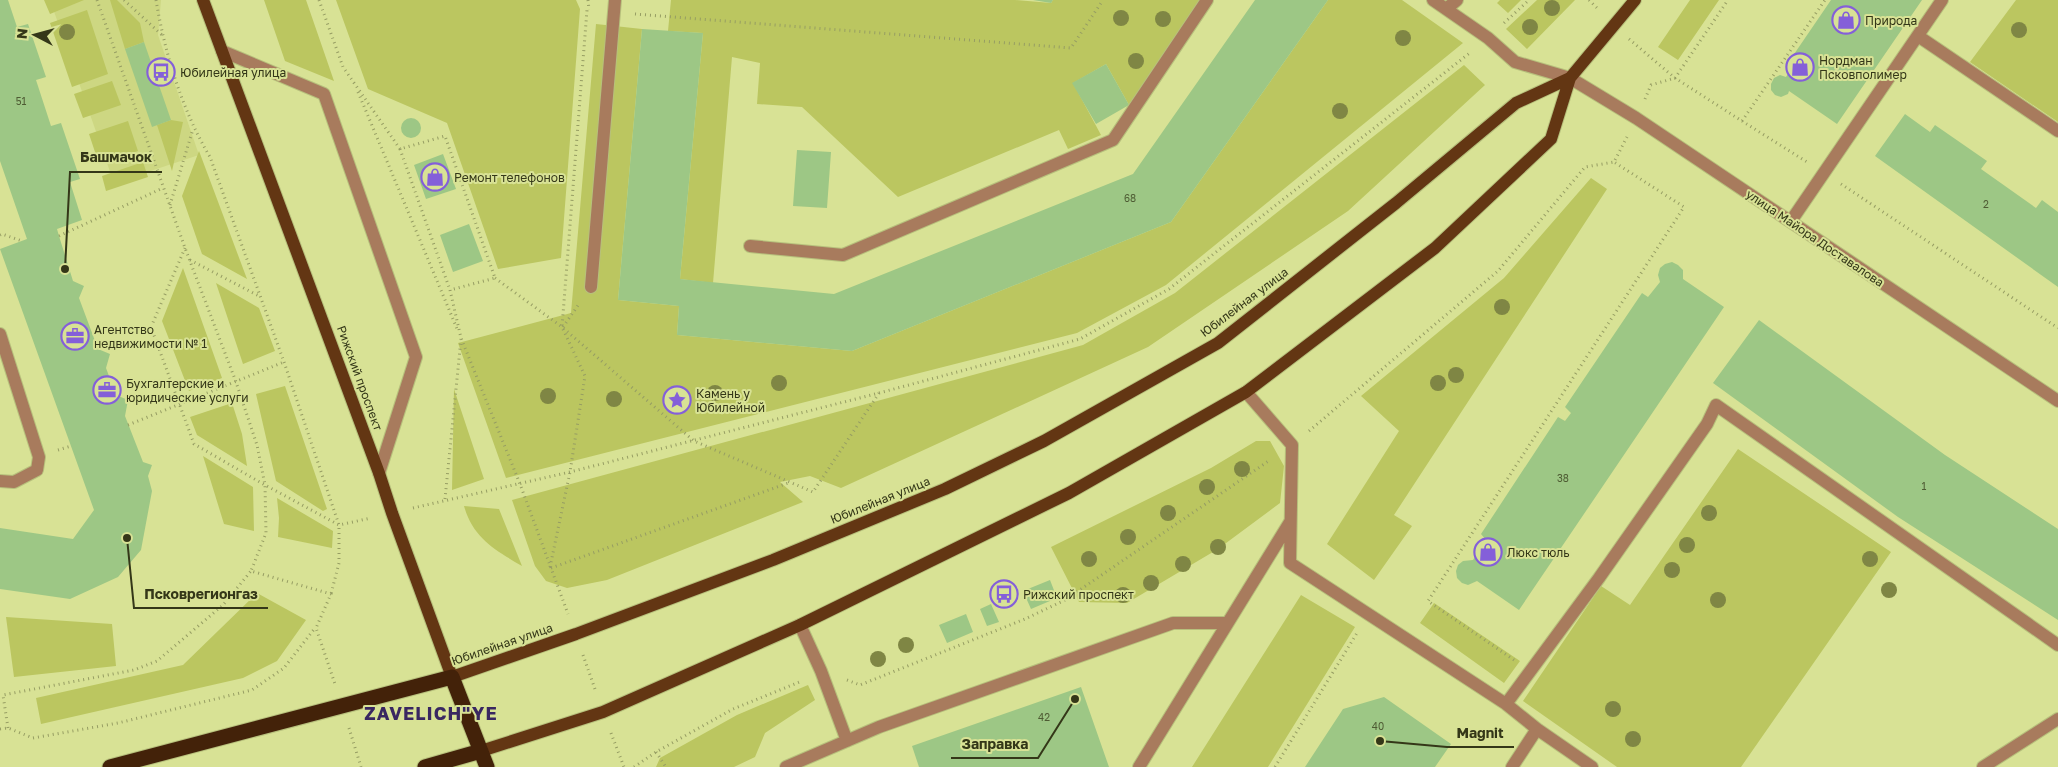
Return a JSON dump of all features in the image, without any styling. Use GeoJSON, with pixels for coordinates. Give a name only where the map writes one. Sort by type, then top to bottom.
{"type":"FeatureCollection","features":[{"type":"Feature","properties":{"kind":"highway","name":"Юбилейная улица"},"geometry":{"type":"LineString","coordinates":[[110,767],[452,677]]}},
{"type":"Feature","properties":{"kind":"highway","name":"Рижский проспект"},"geometry":{"type":"LineString","coordinates":[[452,677],[487,767]]}},
{"type":"Feature","properties":{"kind":"highway","name":"Юбилейная улица"},"geometry":{"type":"LineString","coordinates":[[425,767],[481,751]]}},
{"type":"Feature","properties":{"kind":"main road","name":"Рижский проспект"},"geometry":{"type":"LineString","coordinates":[[203,0],[379,473],[452,677]]}},
{"type":"Feature","properties":{"kind":"main road","name":"Юбилейная улица"},"geometry":{"type":"LineString","coordinates":[[452,677],[576,634],[773,560],[945,489],[1044,440],[1218,343],[1396,203],[1516,103],[1570,78],[1635,0]]}},
{"type":"Feature","properties":{"kind":"main road","name":"Юбилейная улица"},"geometry":{"type":"LineString","coordinates":[[481,751],[603,712],[800,625],[1068,492],[1246,392],[1435,248],[1552,139],[1570,78]]}},
{"type":"Feature","properties":{"kind":"street"},"geometry":{"type":"LineString","coordinates":[[750,246],[843,255],[1113,140],[1207,0]]}},
{"type":"Feature","properties":{"kind":"street","name":"улица Майора Доставалова"},"geometry":{"type":"LineString","coordinates":[[1434,0],[1488,38],[1515,62],[1570,78],[1636,118],[2058,401]]}},
{"type":"Feature","properties":{"kind":"street"},"geometry":{"type":"LineString","coordinates":[[1446,9],[1457,0]]}},
{"type":"Feature","properties":{"kind":"street"},"geometry":{"type":"LineString","coordinates":[[1792,221],[1942,0]]}},
{"type":"Feature","properties":{"kind":"street"},"geometry":{"type":"LineString","coordinates":[[591,287],[615,6]]}},
{"type":"Feature","properties":{"kind":"street"},"geometry":{"type":"LineString","coordinates":[[1918,36],[2058,131]]}},
{"type":"Feature","properties":{"kind":"street"},"geometry":{"type":"LineString","coordinates":[[222,51],[324,94],[416,357],[379,473]]}},
{"type":"Feature","properties":{"kind":"street"},"geometry":{"type":"LineString","coordinates":[[0,334],[39,457],[38,470],[14,482],[0,481]]}},
{"type":"Feature","properties":{"kind":"street"},"geometry":{"type":"LineString","coordinates":[[1246,392],[1292,445],[1290,563],[1506,704],[1537,729],[1592,767]]}},
{"type":"Feature","properties":{"kind":"street"},"geometry":{"type":"LineString","coordinates":[[1506,704],[1611,562],[1707,424],[1716,405],[2058,645]]}},
{"type":"Feature","properties":{"kind":"street"},"geometry":{"type":"LineString","coordinates":[[1139,767],[1290,521]]}},
{"type":"Feature","properties":{"kind":"street"},"geometry":{"type":"LineString","coordinates":[[786,767],[879,728],[1173,623],[1226,623]]}},
{"type":"Feature","properties":{"kind":"street"},"geometry":{"type":"LineString","coordinates":[[800,625],[821,671],[847,741]]}},
{"type":"Feature","properties":{"kind":"street"},"geometry":{"type":"LineString","coordinates":[[1983,767],[2058,719]]}},
{"type":"Feature","properties":{"kind":"street"},"geometry":{"type":"LineString","coordinates":[[1512,767],[1537,729]]}},
{"type":"Feature","properties":{"kind":"path"},"geometry":{"type":"LineString","coordinates":[[8,728],[3,694],[134,670],[157,661],[224,605],[251,571],[266,533],[265,485],[257,445],[236,382],[163,188],[97,0]]}},
{"type":"Feature","properties":{"kind":"path"},"geometry":{"type":"LineString","coordinates":[[124,0],[162,36]]}},
{"type":"Feature","properties":{"kind":"path"},"geometry":{"type":"LineString","coordinates":[[0,729],[8,728],[33,738],[118,723],[252,690],[284,668],[316,628],[331,594],[339,563],[339,525],[284,362],[210,157],[193,129],[162,36],[156,0]]}},
{"type":"Feature","properties":{"kind":"path"},"geometry":{"type":"LineString","coordinates":[[319,0],[343,68],[400,149],[450,290],[461,338],[445,499]]}},
{"type":"Feature","properties":{"kind":"path"},"geometry":{"type":"LineString","coordinates":[[588,0],[588,10],[615,6],[1070,48],[1103,0]]}},
{"type":"Feature","properties":{"kind":"path"},"geometry":{"type":"LineString","coordinates":[[1488,38],[1529,0]]}},
{"type":"Feature","properties":{"kind":"path"},"geometry":{"type":"LineString","coordinates":[[1589,0],[1615,26],[1675,78],[1824,173],[2058,328]]}},
{"type":"Feature","properties":{"kind":"path"},"geometry":{"type":"LineString","coordinates":[[1614,162],[1651,85],[1675,78],[1728,0]]}},
{"type":"Feature","properties":{"kind":"path"},"geometry":{"type":"LineString","coordinates":[[1742,121],[1825,0]]}},
{"type":"Feature","properties":{"kind":"path"},"geometry":{"type":"LineString","coordinates":[[185,248],[151,327],[194,444],[339,525],[445,499],[520,484],[694,441],[1080,338],[1170,289],[1467,56]]}},
{"type":"Feature","properties":{"kind":"path"},"geometry":{"type":"LineString","coordinates":[[355,85],[520,484],[624,767]]}},
{"type":"Feature","properties":{"kind":"path"},"geometry":{"type":"LineString","coordinates":[[170,205],[193,129]]}},
{"type":"Feature","properties":{"kind":"path"},"geometry":{"type":"LineString","coordinates":[[400,149],[445,136],[495,278],[562,327],[694,441],[814,492],[879,393]]}},
{"type":"Feature","properties":{"kind":"path"},"geometry":{"type":"LineString","coordinates":[[634,767],[656,752],[733,709],[821,671],[860,685],[1025,619],[1065,600],[1292,445],[1498,271],[1585,167],[1614,162],[1684,207],[1428,602],[1530,671]]}},
{"type":"Feature","properties":{"kind":"path"},"geometry":{"type":"LineString","coordinates":[[58,236],[163,188]]}},
{"type":"Feature","properties":{"kind":"path"},"geometry":{"type":"LineString","coordinates":[[0,235],[22,241]]}},
{"type":"Feature","properties":{"kind":"path"},"geometry":{"type":"LineString","coordinates":[[190,260],[260,296]]}},
{"type":"Feature","properties":{"kind":"path"},"geometry":{"type":"LineString","coordinates":[[450,290],[495,278]]}},
{"type":"Feature","properties":{"kind":"path"},"geometry":{"type":"LineString","coordinates":[[562,327],[591,287]]}},
{"type":"Feature","properties":{"kind":"path"},"geometry":{"type":"LineString","coordinates":[[128,425],[284,362]]}},
{"type":"Feature","properties":{"kind":"path"},"geometry":{"type":"LineString","coordinates":[[550,568],[791,482]]}},
{"type":"Feature","properties":{"kind":"path"},"geometry":{"type":"LineString","coordinates":[[251,571],[331,594]]}},
{"type":"Feature","properties":{"kind":"path"},"geometry":{"type":"LineString","coordinates":[[1276,767],[1369,614]]}},
{"type":"Feature","properties":{"kind":"path"},"geometry":{"type":"LineString","coordinates":[[316,628],[361,767]]}},
{"type":"Feature","properties":{"kind":"path"},"geometry":{"type":"LineString","coordinates":[[656,752],[666,767]]}},
{"type":"Feature","properties":{"kind":"shaded area"},"geometry":{"type":"Polygon","coordinates":[[[44,0],[84,0],[50,14],[44,0]]]}},
{"type":"Feature","properties":{"kind":"shaded area"},"geometry":{"type":"Polygon","coordinates":[[[50,0],[161,0],[158,35],[199,155],[114,183],[50,0]]]}},
{"type":"Feature","properties":{"kind":"shaded area"},"geometry":{"type":"Polygon","coordinates":[[[110,0],[117,0],[140,23],[144,42],[125,49],[110,0]]]}},
{"type":"Feature","properties":{"kind":"shaded area"},"geometry":{"type":"Polygon","coordinates":[[[264,0],[306,0],[334,81],[285,61],[264,0]]]}},
{"type":"Feature","properties":{"kind":"shaded area"},"geometry":{"type":"Polygon","coordinates":[[[336,0],[576,0],[580,9],[561,258],[498,269],[447,123],[368,89],[336,0]]]}},
{"type":"Feature","properties":{"kind":"shaded area"},"geometry":{"type":"Polygon","coordinates":[[[671,0],[1015,0],[1051,3],[1053,0],[1201,0],[1129,105],[1106,64],[1073,83],[1101,135],[1068,149],[1059,130],[898,197],[802,107],[757,104],[760,63],[732,57],[713,283],[680,279],[703,33],[668,31],[671,0]]]}},
{"type":"Feature","properties":{"kind":"shaded area"},"geometry":{"type":"Polygon","coordinates":[[[1328,0],[1402,0],[1463,43],[1166,285],[1077,333],[506,478],[458,343],[571,313],[596,24],[642,29],[618,300],[679,306],[677,335],[852,351],[1171,222],[1328,0]]]}},
{"type":"Feature","properties":{"kind":"shaded area"},"geometry":{"type":"Polygon","coordinates":[[[1500,0],[1521,0],[1508,13],[1497,3],[1500,0]]]}},
{"type":"Feature","properties":{"kind":"shaded area"},"geometry":{"type":"Polygon","coordinates":[[[1537,0],[1575,0],[1527,49],[1506,29],[1537,0]]]}},
{"type":"Feature","properties":{"kind":"shaded area"},"geometry":{"type":"Polygon","coordinates":[[[1690,0],[1719,0],[1678,60],[1658,47],[1690,0]]]}},
{"type":"Feature","properties":{"kind":"shaded area"},"geometry":{"type":"Polygon","coordinates":[[[2016,0],[2058,0],[2058,122],[1970,62],[2016,0]]]}},
{"type":"Feature","properties":{"kind":"shaded area"},"geometry":{"type":"Polygon","coordinates":[[[87,10],[108,74],[72,87],[50,23],[87,10]]]}},
{"type":"Feature","properties":{"kind":"shaded area"},"geometry":{"type":"Polygon","coordinates":[[[1464,65],[1485,85],[1348,211],[1148,347],[841,488],[810,476],[780,482],[803,502],[607,580],[567,588],[546,581],[535,566],[512,500],[1083,345],[1175,293],[1464,65]]]}},
{"type":"Feature","properties":{"kind":"shaded area"},"geometry":{"type":"Polygon","coordinates":[[[112,81],[121,105],[83,118],[74,94],[112,81]]]}},
{"type":"Feature","properties":{"kind":"shaded area"},"geometry":{"type":"Polygon","coordinates":[[[171,120],[183,122],[172,171],[157,125],[171,120]]]}},
{"type":"Feature","properties":{"kind":"shaded area"},"geometry":{"type":"Polygon","coordinates":[[[128,121],[138,151],[99,164],[89,134],[128,121]]]}},
{"type":"Feature","properties":{"kind":"shaded area"},"geometry":{"type":"Polygon","coordinates":[[[199,151],[247,279],[202,254],[182,196],[199,151]]]}},
{"type":"Feature","properties":{"kind":"shaded area"},"geometry":{"type":"Polygon","coordinates":[[[143,162],[148,177],[106,191],[102,176],[143,162]]]}},
{"type":"Feature","properties":{"kind":"shaded area"},"geometry":{"type":"Polygon","coordinates":[[[1591,178],[1607,189],[1394,515],[1412,526],[1374,580],[1327,544],[1399,431],[1361,396],[1504,278],[1591,178]]]}},
{"type":"Feature","properties":{"kind":"shaded area"},"geometry":{"type":"Polygon","coordinates":[[[183,268],[222,378],[189,391],[162,321],[183,268]]]}},
{"type":"Feature","properties":{"kind":"shaded area"},"geometry":{"type":"Polygon","coordinates":[[[216,283],[259,308],[275,351],[243,364],[216,283]]]}},
{"type":"Feature","properties":{"kind":"shaded area"},"geometry":{"type":"Polygon","coordinates":[[[285,386],[327,509],[323,511],[276,481],[256,394],[285,386]]]}},
{"type":"Feature","properties":{"kind":"shaded area"},"geometry":{"type":"Polygon","coordinates":[[[454,389],[484,479],[452,490],[454,389]]]}},
{"type":"Feature","properties":{"kind":"shaded area"},"geometry":{"type":"Polygon","coordinates":[[[232,403],[242,434],[247,466],[197,435],[190,417],[232,403]]]}},
{"type":"Feature","properties":{"kind":"shaded area"},"geometry":{"type":"Polygon","coordinates":[[[1256,441],[1270,441],[1284,466],[1280,503],[1218,549],[1127,603],[1079,602],[1051,547],[1211,468],[1256,441]]]}},
{"type":"Feature","properties":{"kind":"shaded area"},"geometry":{"type":"Polygon","coordinates":[[[1738,449],[1891,552],[1741,767],[1617,767],[1523,701],[1601,586],[1630,605],[1738,449]]]}},
{"type":"Feature","properties":{"kind":"shaded area"},"geometry":{"type":"Polygon","coordinates":[[[203,456],[253,487],[254,531],[224,524],[203,456]]]}},
{"type":"Feature","properties":{"kind":"shaded area"},"geometry":{"type":"Polygon","coordinates":[[[277,498],[333,531],[332,548],[278,537],[277,498]]]}},
{"type":"Feature","properties":{"kind":"shaded area"},"geometry":{"type":"Polygon","coordinates":[[[464,506],[499,509],[522,566],[494,548],[479,535],[473,527],[464,506]]]}},
{"type":"Feature","properties":{"kind":"shaded area"},"geometry":{"type":"Polygon","coordinates":[[[257,593],[306,620],[277,661],[243,678],[41,724],[36,698],[183,665],[257,593]]]}},
{"type":"Feature","properties":{"kind":"shaded area"},"geometry":{"type":"Polygon","coordinates":[[[1301,595],[1355,627],[1268,767],[1192,767],[1301,595]]]}},
{"type":"Feature","properties":{"kind":"shaded area"},"geometry":{"type":"Polygon","coordinates":[[[1434,603],[1520,661],[1504,683],[1420,623],[1434,603]]]}},
{"type":"Feature","properties":{"kind":"shaded area"},"geometry":{"type":"Polygon","coordinates":[[[6,617],[112,624],[116,666],[14,677],[6,617]]]}},
{"type":"Feature","properties":{"kind":"shaded area"},"geometry":{"type":"Polygon","coordinates":[[[808,685],[815,700],[765,733],[755,757],[734,767],[656,767],[660,758],[737,715],[808,685]]]}},
{"type":"Feature","properties":{"kind":"building"},"geometry":{"type":"Polygon","coordinates":[[[0,0],[8,0],[17,27],[28,24],[46,77],[36,80],[51,126],[61,123],[80,179],[70,182],[82,220],[57,229],[73,281],[84,286],[79,298],[98,349],[110,354],[106,368],[116,395],[128,400],[125,416],[143,462],[152,465],[148,476],[152,491],[141,550],[118,577],[70,599],[0,589],[0,528],[73,539],[94,510],[0,249],[27,239],[0,161],[0,0]]]}},
{"type":"Feature","properties":{"kind":"building"},"geometry":{"type":"Polygon","coordinates":[[[1033,0],[1053,0],[1051,3],[1033,0]]]}},
{"type":"Feature","properties":{"kind":"building"},"geometry":{"type":"Polygon","coordinates":[[[1255,0],[1328,0],[1171,222],[852,351],[677,335],[679,306],[618,300],[642,29],[703,33],[680,279],[834,294],[1133,174],[1255,0]]]}},
{"type":"Feature","properties":{"kind":"building"},"geometry":{"type":"Polygon","coordinates":[[[1831,0],[1922,0],[1837,124],[1789,91],[1788,94],[1781,97],[1775,95],[1771,90],[1774,78],[1780,75],[1786,77],[1793,66],[1788,63],[1831,0]]]}},
{"type":"Feature","properties":{"kind":"building"},"geometry":{"type":"Polygon","coordinates":[[[144,42],[171,120],[152,127],[125,49],[144,42]]]}},
{"type":"Feature","properties":{"kind":"building"},"geometry":{"type":"Polygon","coordinates":[[[1106,64],[1129,105],[1096,124],[1072,83],[1106,64]]]}},
{"type":"Feature","properties":{"kind":"building"},"geometry":{"type":"Polygon","coordinates":[[[1905,114],[1930,132],[1935,125],[1987,161],[1981,169],[2036,208],[2042,200],[2058,212],[2058,287],[1875,156],[1905,114]]]}},
{"type":"Feature","properties":{"kind":"building"},"geometry":{"type":"Polygon","coordinates":[[[411,118],[418,121],[421,128],[418,135],[411,138],[404,135],[401,128],[404,121],[411,118]]]}},
{"type":"Feature","properties":{"kind":"building"},"geometry":{"type":"Polygon","coordinates":[[[797,150],[831,152],[827,208],[793,206],[797,150]]]}},
{"type":"Feature","properties":{"kind":"building","name":"Ремонт телефонов"},"geometry":{"type":"Polygon","coordinates":[[[443,154],[456,189],[426,199],[414,165],[443,154]]]}},
{"type":"Feature","properties":{"kind":"building"},"geometry":{"type":"Polygon","coordinates":[[[469,224],[483,261],[453,272],[440,235],[469,224]]]}},
{"type":"Feature","properties":{"kind":"building"},"geometry":{"type":"Polygon","coordinates":[[[1672,262],[1683,270],[1683,279],[1724,307],[1519,610],[1477,581],[1468,585],[1462,583],[1457,578],[1456,571],[1458,565],[1463,561],[1473,560],[1486,540],[1481,534],[1558,417],[1565,421],[1571,413],[1565,407],[1642,293],[1648,297],[1660,282],[1658,275],[1660,268],[1672,262]]]}},
{"type":"Feature","properties":{"kind":"building"},"geometry":{"type":"Polygon","coordinates":[[[1759,320],[1945,455],[2058,529],[2058,620],[1898,517],[1713,383],[1759,320]]]}},
{"type":"Feature","properties":{"kind":"building"},"geometry":{"type":"Polygon","coordinates":[[[1050,580],[1057,598],[1031,609],[1023,591],[1050,580]]]}},
{"type":"Feature","properties":{"kind":"building"},"geometry":{"type":"Polygon","coordinates":[[[991,604],[999,622],[987,626],[980,609],[991,604]]]}},
{"type":"Feature","properties":{"kind":"building"},"geometry":{"type":"Polygon","coordinates":[[[966,614],[973,632],[947,643],[939,625],[966,614]]]}},
{"type":"Feature","properties":{"kind":"building"},"geometry":{"type":"Polygon","coordinates":[[[1081,687],[1109,767],[919,767],[912,746],[1081,687]]]}},
{"type":"Feature","properties":{"kind":"building"},"geometry":{"type":"Polygon","coordinates":[[[1384,697],[1451,744],[1435,767],[1305,767],[1343,709],[1384,697]]]}},
{"type":"Feature","properties":{"kind":"place","name":"Природа"},"geometry":{"type":"Point","coordinates":[1846,20]}},
{"type":"Feature","properties":{"kind":"place","name":"Нордман Псковполимер"},"geometry":{"type":"Point","coordinates":[1800,67]}},
{"type":"Feature","properties":{"kind":"place","name":"Юбилейная улица"},"geometry":{"type":"Point","coordinates":[161,72]}},
{"type":"Feature","properties":{"kind":"place","name":"Ремонт телефонов"},"geometry":{"type":"Point","coordinates":[435,177]}},
{"type":"Feature","properties":{"kind":"place","name":"Башмачок"},"geometry":{"type":"Point","coordinates":[65,269]}},
{"type":"Feature","properties":{"kind":"place","name":"Агентство недвижимости № 1"},"geometry":{"type":"Point","coordinates":[75,336]}},
{"type":"Feature","properties":{"kind":"place","name":"Бухгалтерские и юридические услуги"},"geometry":{"type":"Point","coordinates":[107,390]}},
{"type":"Feature","properties":{"kind":"place","name":"Камень у Юбилейной"},"geometry":{"type":"Point","coordinates":[677,400]}},
{"type":"Feature","properties":{"kind":"place","name":"Псковрегионгаз"},"geometry":{"type":"Point","coordinates":[127,538]}},
{"type":"Feature","properties":{"kind":"place","name":"Люкс тюль"},"geometry":{"type":"Point","coordinates":[1488,552]}},
{"type":"Feature","properties":{"kind":"place","name":"Рижский проспект"},"geometry":{"type":"Point","coordinates":[1004,594]}},
{"type":"Feature","properties":{"kind":"place","name":"Заправка"},"geometry":{"type":"Point","coordinates":[1075,699]}},
{"type":"Feature","properties":{"kind":"place","name":"Magnit"},"geometry":{"type":"Point","coordinates":[1380,741]}},
{"type":"Feature","properties":{"kind":"district","name":"ZAVELICH\"YE"},"geometry":{"type":"Point","coordinates":[431,713]}}]}
